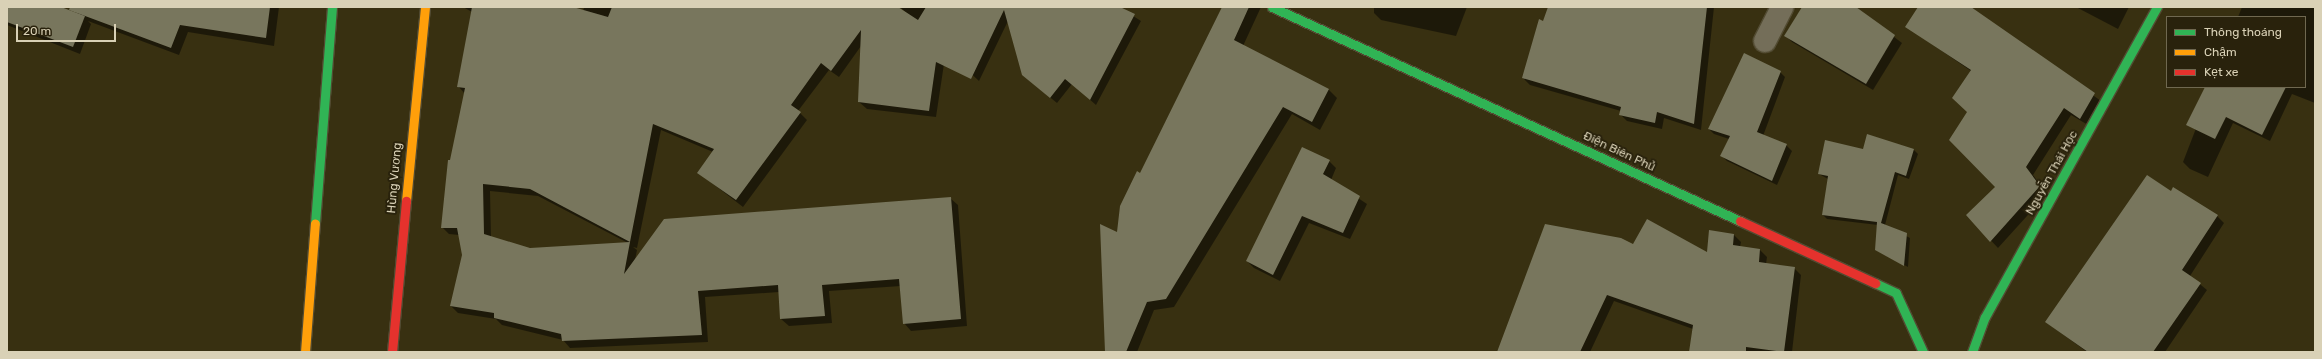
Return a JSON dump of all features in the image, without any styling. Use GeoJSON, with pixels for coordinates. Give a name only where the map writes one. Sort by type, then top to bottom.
{"type":"FeatureCollection","features":[{"type":"Feature","properties":{"kind":"street"},"geometry":{"type":"LineString","coordinates":[[305,352],[332,7]]}},
{"type":"Feature","properties":{"kind":"street","name":"Hùng Vương"},"geometry":{"type":"LineString","coordinates":[[392,352],[424,7]]}},
{"type":"Feature","properties":{"kind":"street","name":"Điện Biên Phủ"},"geometry":{"type":"LineString","coordinates":[[1272,7],[1896,293],[1923,352]]}},
{"type":"Feature","properties":{"kind":"street"},"geometry":{"type":"LineString","coordinates":[[1765,41],[1782,7]]}},
{"type":"Feature","properties":{"kind":"street","name":"Nguyễn Thái Học"},"geometry":{"type":"LineString","coordinates":[[1972,352],[1985,317],[2157,7]]}},
{"type":"Feature","properties":{"kind":"building"},"geometry":{"type":"Polygon","coordinates":[[[7,7],[61,7],[85,16],[73,47],[7,22],[7,7]]]}},
{"type":"Feature","properties":{"kind":"building"},"geometry":{"type":"Polygon","coordinates":[[[70,7],[270,7],[266,38],[180,25],[171,48],[69,10],[70,7]]]}},
{"type":"Feature","properties":{"kind":"building"},"geometry":{"type":"Polygon","coordinates":[[[472,7],[573,7],[608,17],[612,7],[898,7],[918,20],[926,7],[1120,7],[1135,14],[1090,100],[1065,79],[1050,98],[1022,75],[1004,10],[971,79],[936,62],[929,111],[858,102],[861,30],[831,71],[821,63],[791,105],[801,112],[736,200],[697,173],[714,149],[653,124],[624,274],[664,219],[951,197],[961,319],[903,324],[899,279],[822,285],[825,316],[780,319],[778,285],[698,291],[702,335],[562,341],[561,334],[494,318],[494,313],[450,306],[462,255],[457,228],[441,228],[448,160],[450,160],[465,88],[457,87],[472,7]],[[483,184],[484,234],[530,248],[630,242],[530,189],[483,184]]]}},
{"type":"Feature","properties":{"kind":"building"},"geometry":{"type":"Polygon","coordinates":[[[1222,7],[1249,7],[1234,40],[1329,89],[1312,122],[1283,107],[1166,299],[1147,302],[1126,352],[1105,352],[1100,224],[1117,232],[1120,206],[1137,171],[1140,173],[1222,7]]]}},
{"type":"Feature","properties":{"kind":"building"},"geometry":{"type":"Polygon","coordinates":[[[1548,7],[1707,7],[1694,124],[1657,112],[1655,123],[1619,115],[1621,107],[1522,78],[1539,19],[1543,21],[1548,7]]]}},
{"type":"Feature","properties":{"kind":"building"},"geometry":{"type":"Polygon","coordinates":[[[1802,7],[1856,7],[1895,35],[1866,84],[1784,36],[1802,7]]]}},
{"type":"Feature","properties":{"kind":"building"},"geometry":{"type":"Polygon","coordinates":[[[1918,7],[1971,7],[2095,93],[2080,119],[2064,108],[2026,167],[2040,186],[1990,242],[1966,215],[1995,187],[1949,140],[1967,112],[1952,98],[1971,70],[1905,27],[1918,7]]]}},
{"type":"Feature","properties":{"kind":"building"},"geometry":{"type":"Polygon","coordinates":[[[1744,53],[1781,71],[1757,132],[1787,144],[1772,181],[1720,156],[1730,136],[1708,129],[1744,53]]]}},
{"type":"Feature","properties":{"kind":"building"},"geometry":{"type":"Polygon","coordinates":[[[2204,88],[2286,88],[2262,135],[2226,117],[2215,139],[2186,125],[2204,88]]]}},
{"type":"Feature","properties":{"kind":"building"},"geometry":{"type":"Polygon","coordinates":[[[1867,134],[1914,149],[1906,176],[1895,172],[1881,223],[1907,233],[1904,266],[1875,250],[1877,222],[1822,215],[1828,176],[1818,174],[1825,140],[1863,149],[1867,134]]]}},
{"type":"Feature","properties":{"kind":"building"},"geometry":{"type":"Polygon","coordinates":[[[1302,147],[1330,160],[1323,174],[1360,196],[1343,233],[1302,216],[1273,275],[1246,261],[1302,147]]]}},
{"type":"Feature","properties":{"kind":"building"},"geometry":{"type":"Polygon","coordinates":[[[2147,175],[2171,191],[2173,187],[2218,215],[2182,270],[2201,283],[2153,352],[2088,352],[2045,322],[2147,175]]]}},
{"type":"Feature","properties":{"kind":"building"},"geometry":{"type":"Polygon","coordinates":[[[1647,219],[1707,252],[1709,230],[1734,234],[1733,245],[1760,249],[1759,262],[1795,267],[1784,352],[1746,347],[1746,352],[1689,352],[1693,325],[1607,295],[1580,352],[1497,352],[1545,224],[1621,238],[1633,244],[1647,219]]]}},
{"type":"Feature","properties":{"kind":"traffic: fast"},"geometry":{"type":"LineString","coordinates":[[315,223],[332,7]]}},
{"type":"Feature","properties":{"kind":"traffic: fast"},"geometry":{"type":"LineString","coordinates":[[1272,7],[1740,221]]}},
{"type":"Feature","properties":{"kind":"traffic: fast"},"geometry":{"type":"LineString","coordinates":[[1972,352],[1985,317],[2157,7]]}},
{"type":"Feature","properties":{"kind":"traffic: fast"},"geometry":{"type":"LineString","coordinates":[[1875,283],[1896,293],[1923,352]]}},
{"type":"Feature","properties":{"kind":"traffic: slow"},"geometry":{"type":"LineString","coordinates":[[406,201],[425,7]]}},
{"type":"Feature","properties":{"kind":"traffic: slow"},"geometry":{"type":"LineString","coordinates":[[305,352],[315,223]]}},
{"type":"Feature","properties":{"kind":"traffic: jam"},"geometry":{"type":"LineString","coordinates":[[392,352],[406,201]]}},
{"type":"Feature","properties":{"kind":"traffic: jam"},"geometry":{"type":"LineString","coordinates":[[1740,221],[1875,283]]}}]}
